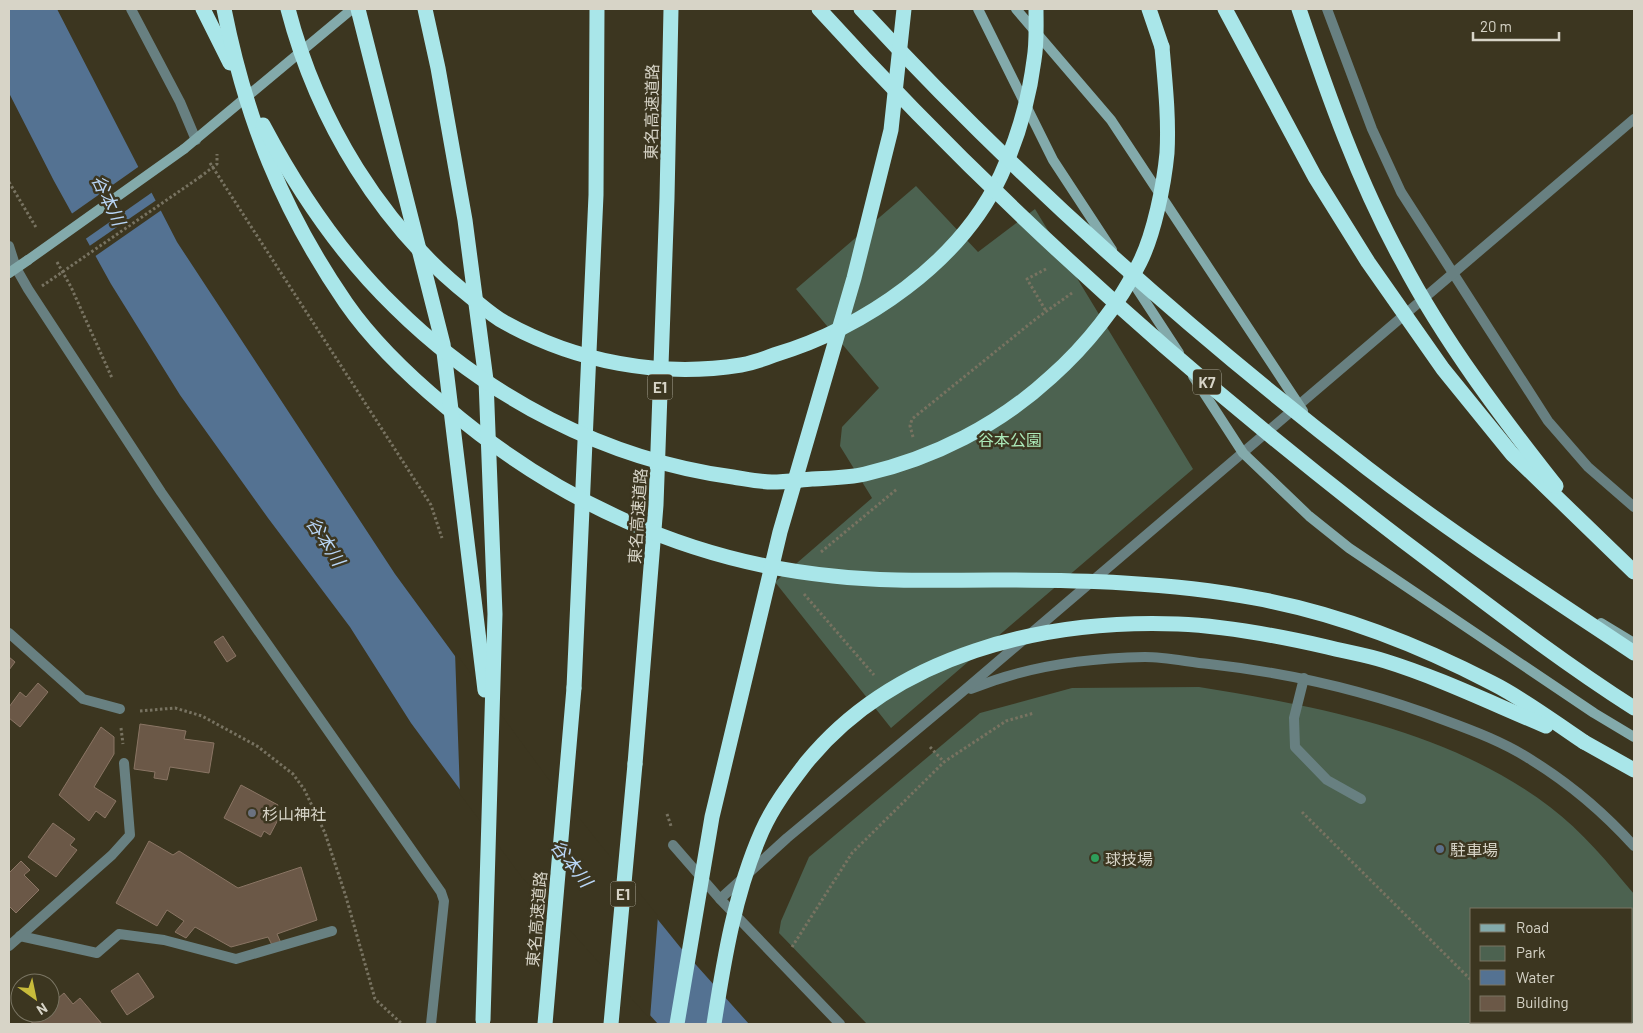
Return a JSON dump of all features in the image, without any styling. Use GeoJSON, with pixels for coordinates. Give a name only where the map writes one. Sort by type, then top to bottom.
{"type":"FeatureCollection","features":[{"type":"Feature","properties":{"kind":"highway"},"geometry":{"type":"LineString","coordinates":[[203,9],[215,36],[280,157],[312,208],[348,255],[395,307],[461,365],[507,395],[554,421],[623,451],[701,473],[773,482],[862,475],[927,456],[985,427],[1024,400],[1075,356],[1111,310],[1140,262],[1159,204],[1167,153],[1166,92],[1162,47],[1149,9]]}},
{"type":"Feature","properties":{"kind":"highway"},"geometry":{"type":"LineString","coordinates":[[224,9],[232,50],[250,112],[268,164],[289,209],[316,258],[348,307],[385,350],[461,420],[516,461],[565,492],[623,522],[696,550],[753,565],[842,577],[914,580],[1057,581],[1137,585],[1253,598],[1302,609],[1351,622],[1394,638],[1495,684],[1584,742],[1634,770]]}},
{"type":"Feature","properties":{"kind":"highway"},"geometry":{"type":"LineString","coordinates":[[288,9],[320,100],[355,164],[400,231],[450,281],[501,321],[555,347],[621,365],[687,369],[743,365],[804,346],[875,311],[928,271],[969,225],[1000,176],[1023,114],[1035,58],[1036,9]]}},
{"type":"Feature","properties":{"kind":"highway"},"geometry":{"type":"LineString","coordinates":[[358,9],[443,344],[491,733]]}},
{"type":"Feature","properties":{"kind":"highway"},"geometry":{"type":"LineString","coordinates":[[425,9],[438,68],[465,220],[486,380],[495,605],[483,1022]]}},
{"type":"Feature","properties":{"kind":"highway","name":"東名高速道路"},"geometry":{"type":"LineString","coordinates":[[545,1024],[574,688],[596,195],[597,9]]}},
{"type":"Feature","properties":{"kind":"highway","name":"東名高速道路"},"geometry":{"type":"LineString","coordinates":[[611,1024],[636,764],[656,505],[667,198],[670,9]]}},
{"type":"Feature","properties":{"kind":"highway","name":"K7"},"geometry":{"type":"LineString","coordinates":[[819,9],[892,90],[1038,232],[1184,362],[1337,490],[1490,607],[1634,708]]}},
{"type":"Feature","properties":{"kind":"highway","name":"K7"},"geometry":{"type":"LineString","coordinates":[[861,9],[904,56],[1057,206],[1191,326],[1368,468],[1508,570],[1634,653]]}},
{"type":"Feature","properties":{"kind":"highway"},"geometry":{"type":"LineString","coordinates":[[676,1024],[712,817],[780,532],[854,278],[891,130],[904,9]]}},
{"type":"Feature","properties":{"kind":"highway"},"geometry":{"type":"LineString","coordinates":[[1225,9],[1315,177],[1368,262],[1443,369],[1512,454],[1634,572]]}},
{"type":"Feature","properties":{"kind":"highway"},"geometry":{"type":"LineString","coordinates":[[1299,9],[1332,107],[1402,262],[1468,367],[1506,420],[1593,532]]}},
{"type":"Feature","properties":{"kind":"highway"},"geometry":{"type":"LineString","coordinates":[[714,1024],[723,961],[739,896],[762,830],[783,795],[819,747],[873,701],[926,670],[976,650],[1040,635],[1117,625],[1179,624],[1229,629],[1304,642],[1385,660],[1584,742]]}},
{"type":"Feature","properties":{"kind":"street"},"geometry":{"type":"LineString","coordinates":[[131,9],[180,102],[196,140]]}},
{"type":"Feature","properties":{"kind":"street"},"geometry":{"type":"LineString","coordinates":[[12,271],[184,150],[352,9]]}},
{"type":"Feature","properties":{"kind":"street"},"geometry":{"type":"LineString","coordinates":[[978,9],[1053,160],[1243,452],[1309,516],[1349,548],[1594,713],[1634,737]]}},
{"type":"Feature","properties":{"kind":"street"},"geometry":{"type":"LineString","coordinates":[[1016,9],[1111,120],[1298,406],[1361,468],[1427,517],[1634,643]]}},
{"type":"Feature","properties":{"kind":"street"},"geometry":{"type":"LineString","coordinates":[[1327,9],[1372,129],[1401,192],[1548,421],[1588,467],[1634,507]]}},
{"type":"Feature","properties":{"kind":"street"},"geometry":{"type":"LineString","coordinates":[[720,899],[787,838],[961,693],[1634,119]]}},
{"type":"Feature","properties":{"kind":"street"},"geometry":{"type":"LineString","coordinates":[[9,246],[12,271],[161,492],[441,892],[444,901],[431,1024]]}},
{"type":"Feature","properties":{"kind":"street"},"geometry":{"type":"LineString","coordinates":[[9,633],[83,699],[120,710]]}},
{"type":"Feature","properties":{"kind":"street"},"geometry":{"type":"LineString","coordinates":[[961,693],[985,683],[1043,668],[1096,660],[1146,657],[1251,669],[1304,678],[1374,695],[1490,738],[1533,761],[1614,824],[1634,846]]}},
{"type":"Feature","properties":{"kind":"street"},"geometry":{"type":"LineString","coordinates":[[1304,678],[1294,718],[1295,747],[1327,780],[1361,798]]}},
{"type":"Feature","properties":{"kind":"street"},"geometry":{"type":"LineString","coordinates":[[9,946],[112,855],[130,835],[124,763]]}},
{"type":"Feature","properties":{"kind":"street"},"geometry":{"type":"LineString","coordinates":[[673,845],[720,899],[840,1024]]}},
{"type":"Feature","properties":{"kind":"street"},"geometry":{"type":"LineString","coordinates":[[20,936],[97,953],[119,934],[164,940],[236,959],[332,931]]}},
{"type":"Feature","properties":{"kind":"path"},"geometry":{"type":"LineString","coordinates":[[42,286],[212,168],[217,164],[217,154]]}},
{"type":"Feature","properties":{"kind":"path"},"geometry":{"type":"LineString","coordinates":[[210,163],[432,505],[442,538]]}},
{"type":"Feature","properties":{"kind":"path"},"geometry":{"type":"LineString","coordinates":[[9,182],[38,230]]}},
{"type":"Feature","properties":{"kind":"path"},"geometry":{"type":"LineString","coordinates":[[52,254],[71,287],[114,383]]}},
{"type":"Feature","properties":{"kind":"path"},"geometry":{"type":"LineString","coordinates":[[915,446],[910,426],[912,419],[1037,318],[1078,289]]}},
{"type":"Feature","properties":{"kind":"path"},"geometry":{"type":"LineString","coordinates":[[819,554],[904,484]]}},
{"type":"Feature","properties":{"kind":"path"},"geometry":{"type":"LineString","coordinates":[[803,591],[810,603],[879,680]]}},
{"type":"Feature","properties":{"kind":"path"},"geometry":{"type":"LineString","coordinates":[[124,763],[120,710],[146,711],[175,708],[202,716],[256,746],[293,774],[304,789],[325,833],[346,896],[375,999],[402,1024]]}},
{"type":"Feature","properties":{"kind":"path"},"geometry":{"type":"LineString","coordinates":[[795,945],[852,853],[944,762],[1006,721],[1034,713]]}},
{"type":"Feature","properties":{"kind":"path"},"geometry":{"type":"LineString","coordinates":[[930,747],[944,762]]}},
{"type":"Feature","properties":{"kind":"path"},"geometry":{"type":"LineString","coordinates":[[1302,812],[1470,979]]}},
{"type":"Feature","properties":{"kind":"green space","name":"谷本公園"},"geometry":{"type":"Polygon","coordinates":[[[916,186],[978,252],[1035,209],[1193,469],[891,728],[775,582],[872,498],[840,446],[842,427],[879,388],[796,289],[916,186]]]}},
{"type":"Feature","properties":{"kind":"green space"},"geometry":{"type":"Polygon","coordinates":[[[1199,687],[1291,704],[1383,726],[1427,741],[1470,759],[1511,781],[1562,816],[1595,848],[1634,894],[1634,1024],[867,1024],[779,933],[781,921],[809,857],[980,713],[1072,688],[1199,687]]]}},
{"type":"Feature","properties":{"kind":"water","name":"谷本川"},"geometry":{"type":"Polygon","coordinates":[[[9,9],[57,9],[177,242],[395,574],[553,790],[680,947],[749,1024],[658,1024],[523,875],[411,723],[350,627],[268,518],[180,395],[111,284],[54,181],[9,93],[9,9]]]}},
{"type":"Feature","properties":{"kind":"pier"},"geometry":{"type":"Polygon","coordinates":[[[141,165],[154,191],[84,240],[70,215],[141,165]]]}},
{"type":"Feature","properties":{"kind":"pier"},"geometry":{"type":"Polygon","coordinates":[[[158,199],[163,209],[94,257],[88,247],[158,199]]]}},
{"type":"Feature","properties":{"kind":"pier"},"geometry":{"type":"Polygon","coordinates":[[[455,652],[555,788],[658,916],[650,1019],[521,876],[460,794],[455,652]]]}},
{"type":"Feature","properties":{"kind":"building"},"geometry":{"type":"Polygon","coordinates":[[[223,636],[236,656],[227,662],[214,642],[223,636]]]}},
{"type":"Feature","properties":{"kind":"building"},"geometry":{"type":"Polygon","coordinates":[[[9,657],[15,662],[9,670],[9,657]]]}},
{"type":"Feature","properties":{"kind":"building"},"geometry":{"type":"Polygon","coordinates":[[[38,683],[48,692],[20,727],[9,718],[9,707],[20,692],[26,697],[38,683]]]}},
{"type":"Feature","properties":{"kind":"building"},"geometry":{"type":"Polygon","coordinates":[[[140,724],[186,731],[184,739],[214,743],[209,773],[170,767],[167,780],[154,778],[155,772],[134,769],[140,724]]]}},
{"type":"Feature","properties":{"kind":"building"},"geometry":{"type":"Polygon","coordinates":[[[101,727],[114,737],[114,754],[94,787],[116,801],[105,818],[96,811],[89,821],[59,795],[101,727]]]}},
{"type":"Feature","properties":{"kind":"building"},"geometry":{"type":"Polygon","coordinates":[[[241,785],[278,805],[274,813],[280,816],[270,835],[264,831],[261,837],[224,818],[241,785]]]}},
{"type":"Feature","properties":{"kind":"building"},"geometry":{"type":"Polygon","coordinates":[[[53,823],[75,839],[70,845],[77,850],[56,877],[28,857],[53,823]]]}},
{"type":"Feature","properties":{"kind":"building"},"geometry":{"type":"Polygon","coordinates":[[[149,841],[173,855],[179,851],[238,888],[301,867],[317,920],[277,934],[281,943],[272,945],[268,937],[231,947],[195,927],[186,938],[175,932],[184,921],[167,910],[157,926],[116,903],[149,841]]]}},
{"type":"Feature","properties":{"kind":"building"},"geometry":{"type":"Polygon","coordinates":[[[21,861],[30,870],[24,875],[39,890],[16,913],[9,906],[9,873],[21,861]]]}},
{"type":"Feature","properties":{"kind":"building"},"geometry":{"type":"Polygon","coordinates":[[[138,973],[154,997],[127,1015],[111,991],[138,973]]]}},
{"type":"Feature","properties":{"kind":"building"},"geometry":{"type":"Polygon","coordinates":[[[64,993],[73,1004],[80,998],[102,1024],[33,1024],[60,1023],[60,996],[64,993]]]}},
{"type":"Feature","properties":{"kind":"place","name":"杉山神社"},"geometry":{"type":"Point","coordinates":[252,813]}},
{"type":"Feature","properties":{"kind":"place","name":"駐車場"},"geometry":{"type":"Point","coordinates":[1440,849]}},
{"type":"Feature","properties":{"kind":"place","name":"球技場"},"geometry":{"type":"Point","coordinates":[1095,858]}}]}
